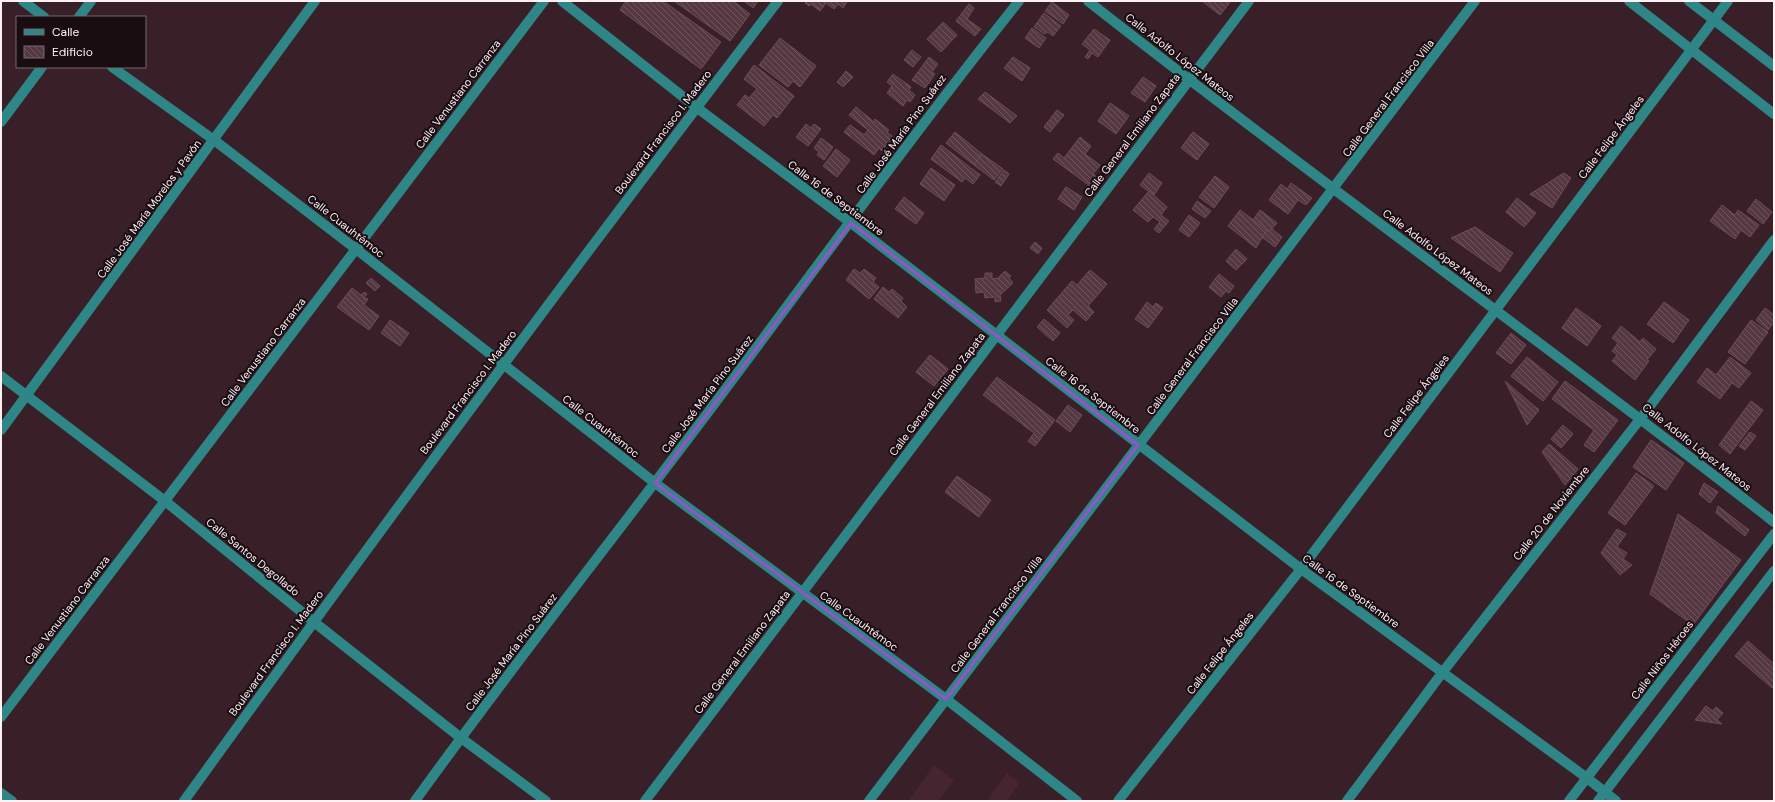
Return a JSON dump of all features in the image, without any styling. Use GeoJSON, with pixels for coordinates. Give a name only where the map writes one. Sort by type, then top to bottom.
{"type":"FeatureCollection","features":[{"type":"Feature","properties":{"kind":"street"},"geometry":{"type":"LineString","coordinates":[[23,1],[43,16]]}},
{"type":"Feature","properties":{"kind":"street"},"geometry":{"type":"LineString","coordinates":[[80,16],[91,1]]}},
{"type":"Feature","properties":{"kind":"street","name":"Calle José María Morelos y Pavón"},"geometry":{"type":"LineString","coordinates":[[1,430],[315,1]]}},
{"type":"Feature","properties":{"kind":"street","name":"Calle Venustiano Carranza"},"geometry":{"type":"LineString","coordinates":[[1,717],[544,1]]}},
{"type":"Feature","properties":{"kind":"street","name":"Calle 16 de Septiembre"},"geometry":{"type":"LineString","coordinates":[[562,1],[696,107],[851,223],[1301,569],[1587,778],[1616,801]]}},
{"type":"Feature","properties":{"kind":"street","name":"Boulevard Francisco I. Madero"},"geometry":{"type":"LineString","coordinates":[[184,801],[503,365],[696,107],[778,1]]}},
{"type":"Feature","properties":{"kind":"street","name":"Calle José María Pino Suárez"},"geometry":{"type":"LineString","coordinates":[[415,801],[461,738],[851,223],[954,83],[1018,1]]}},
{"type":"Feature","properties":{"kind":"street","name":"Calle Adolfo López Mateos"},"geometry":{"type":"LineString","coordinates":[[1088,1],[1188,80],[1641,418],[1774,522]]}},
{"type":"Feature","properties":{"kind":"street","name":"Calle General Emiliano Zapata"},"geometry":{"type":"LineString","coordinates":[[645,801],[1249,1]]}},
{"type":"Feature","properties":{"kind":"street","name":"Calle General Francisco Villa"},"geometry":{"type":"LineString","coordinates":[[869,801],[1475,1]]}},
{"type":"Feature","properties":{"kind":"street"},"geometry":{"type":"LineString","coordinates":[[1629,1],[1774,114]]}},
{"type":"Feature","properties":{"kind":"street"},"geometry":{"type":"LineString","coordinates":[[1689,1],[1774,66]]}},
{"type":"Feature","properties":{"kind":"street","name":"Calle Felipe Ángeles"},"geometry":{"type":"LineString","coordinates":[[1118,801],[1301,569],[1728,1]]}},
{"type":"Feature","properties":{"kind":"street"},"geometry":{"type":"LineString","coordinates":[[1,122],[41,68]]}},
{"type":"Feature","properties":{"kind":"street","name":"Calle Cuauhtémoc"},"geometry":{"type":"LineString","coordinates":[[113,68],[214,140],[655,483],[801,594],[946,699],[1077,801]]}},
{"type":"Feature","properties":{"kind":"street","name":"Calle 20 de Noviembre"},"geometry":{"type":"LineString","coordinates":[[1347,801],[1442,673],[1641,418],[1774,240]]}},
{"type":"Feature","properties":{"kind":"street","name":"Calle Santos Degollado"},"geometry":{"type":"LineString","coordinates":[[1,376],[165,501],[314,622],[461,738],[546,801]]}},
{"type":"Feature","properties":{"kind":"street","name":"Calle Niños Héroes"},"geometry":{"type":"LineString","coordinates":[[1569,801],[1774,534]]}},
{"type":"Feature","properties":{"kind":"street"},"geometry":{"type":"LineString","coordinates":[[1598,801],[1774,571]]}},
{"type":"Feature","properties":{"kind":"street"},"geometry":{"type":"LineString","coordinates":[[1,793],[12,801]]}},
{"type":"Feature","properties":{"kind":"highlighted area"},"geometry":{"type":"Polygon","coordinates":[[[851,223],[1138,445],[946,699],[655,483],[851,223]]]}},
{"type":"Feature","properties":{"kind":"shaded area"},"geometry":{"type":"Polygon","coordinates":[[[934,765],[954,780],[938,801],[908,801],[934,765]]]}},
{"type":"Feature","properties":{"kind":"shaded area"},"geometry":{"type":"Polygon","coordinates":[[[1007,773],[1020,783],[1007,801],[987,801],[1007,773]]]}},
{"type":"Feature","properties":{"kind":"building"},"geometry":{"type":"Polygon","coordinates":[[[626,1],[663,1],[721,42],[701,69],[620,10],[626,1]]]}},
{"type":"Feature","properties":{"kind":"building"},"geometry":{"type":"Polygon","coordinates":[[[674,1],[733,1],[750,14],[730,41],[674,1]]]}},
{"type":"Feature","properties":{"kind":"building"},"geometry":{"type":"Polygon","coordinates":[[[744,1],[758,1],[753,8],[744,1]]]}},
{"type":"Feature","properties":{"kind":"building"},"geometry":{"type":"Polygon","coordinates":[[[807,1],[847,2],[843,8],[838,4],[834,9],[826,3],[820,11],[811,4],[809,6],[805,3],[807,1]]]}},
{"type":"Feature","properties":{"kind":"building"},"geometry":{"type":"Polygon","coordinates":[[[1202,1],[1231,1],[1220,15],[1202,1]]]}},
{"type":"Feature","properties":{"kind":"building"},"geometry":{"type":"Polygon","coordinates":[[[1052,2],[1069,15],[1063,24],[1045,11],[1052,2]]]}},
{"type":"Feature","properties":{"kind":"building"},"geometry":{"type":"Polygon","coordinates":[[[969,4],[974,8],[967,19],[981,29],[975,36],[956,21],[969,4]]]}},
{"type":"Feature","properties":{"kind":"building"},"geometry":{"type":"Polygon","coordinates":[[[1044,13],[1061,26],[1053,36],[1048,32],[1044,34],[1034,27],[1044,13]]]}},
{"type":"Feature","properties":{"kind":"building"},"geometry":{"type":"Polygon","coordinates":[[[943,22],[957,35],[941,52],[927,39],[943,22]]]}},
{"type":"Feature","properties":{"kind":"building"},"geometry":{"type":"Polygon","coordinates":[[[1032,28],[1046,38],[1039,48],[1025,38],[1032,28]]]}},
{"type":"Feature","properties":{"kind":"building"},"geometry":{"type":"Polygon","coordinates":[[[1094,29],[1110,40],[1098,57],[1092,53],[1088,59],[1085,57],[1090,50],[1082,44],[1094,29]]]}},
{"type":"Feature","properties":{"kind":"building"},"geometry":{"type":"Polygon","coordinates":[[[780,38],[816,66],[800,87],[793,81],[788,87],[759,65],[780,38]]]}},
{"type":"Feature","properties":{"kind":"building"},"geometry":{"type":"Polygon","coordinates":[[[912,50],[921,57],[913,67],[904,60],[912,50]]]}},
{"type":"Feature","properties":{"kind":"building"},"geometry":{"type":"Polygon","coordinates":[[[929,57],[938,64],[932,72],[935,74],[925,88],[912,80],[929,57]]]}},
{"type":"Feature","properties":{"kind":"building"},"geometry":{"type":"Polygon","coordinates":[[[1013,57],[1030,68],[1022,81],[1004,68],[1013,57]]]}},
{"type":"Feature","properties":{"kind":"building"},"geometry":{"type":"Polygon","coordinates":[[[754,65],[794,96],[777,118],[773,115],[764,126],[737,105],[745,95],[749,98],[757,89],[744,79],[754,65]]]}},
{"type":"Feature","properties":{"kind":"building"},"geometry":{"type":"Polygon","coordinates":[[[846,71],[853,77],[843,87],[837,82],[846,71]]]}},
{"type":"Feature","properties":{"kind":"building"},"geometry":{"type":"Polygon","coordinates":[[[893,74],[911,87],[909,90],[915,95],[910,102],[907,100],[903,106],[887,93],[892,86],[887,82],[893,74]]]}},
{"type":"Feature","properties":{"kind":"building"},"geometry":{"type":"Polygon","coordinates":[[[1143,77],[1156,86],[1145,102],[1131,93],[1143,77]]]}},
{"type":"Feature","properties":{"kind":"building"},"geometry":{"type":"Polygon","coordinates":[[[985,92],[1017,116],[1010,123],[978,99],[985,92]]]}},
{"type":"Feature","properties":{"kind":"building"},"geometry":{"type":"Polygon","coordinates":[[[1110,103],[1129,116],[1116,134],[1098,121],[1110,103]]]}},
{"type":"Feature","properties":{"kind":"building"},"geometry":{"type":"Polygon","coordinates":[[[856,107],[874,122],[875,119],[889,130],[887,132],[897,140],[892,146],[888,143],[882,151],[879,148],[874,155],[844,132],[850,125],[864,135],[868,130],[849,115],[856,107]]]}},
{"type":"Feature","properties":{"kind":"building"},"geometry":{"type":"Polygon","coordinates":[[[1057,110],[1064,115],[1050,132],[1044,127],[1057,110]]]}},
{"type":"Feature","properties":{"kind":"building"},"geometry":{"type":"Polygon","coordinates":[[[806,124],[811,128],[814,124],[821,129],[808,146],[796,137],[806,124]]]}},
{"type":"Feature","properties":{"kind":"building"},"geometry":{"type":"Polygon","coordinates":[[[955,132],[982,154],[974,165],[946,143],[955,132]]]}},
{"type":"Feature","properties":{"kind":"building"},"geometry":{"type":"Polygon","coordinates":[[[1193,132],[1209,144],[1197,160],[1181,148],[1193,132]]]}},
{"type":"Feature","properties":{"kind":"building"},"geometry":{"type":"Polygon","coordinates":[[[1080,137],[1091,146],[1085,154],[1100,165],[1093,174],[1097,177],[1090,186],[1053,159],[1058,153],[1064,158],[1080,137]]]}},
{"type":"Feature","properties":{"kind":"building"},"geometry":{"type":"Polygon","coordinates":[[[821,138],[833,147],[824,160],[817,155],[819,152],[814,148],[821,138]]]}},
{"type":"Feature","properties":{"kind":"building"},"geometry":{"type":"Polygon","coordinates":[[[941,145],[980,175],[973,184],[965,178],[962,182],[931,159],[941,145]]]}},
{"type":"Feature","properties":{"kind":"building"},"geometry":{"type":"Polygon","coordinates":[[[836,149],[850,160],[837,177],[823,166],[836,149]]]}},
{"type":"Feature","properties":{"kind":"building"},"geometry":{"type":"Polygon","coordinates":[[[982,154],[1003,169],[994,180],[974,165],[982,154]]]}},
{"type":"Feature","properties":{"kind":"building"},"geometry":{"type":"Polygon","coordinates":[[[931,168],[955,185],[944,201],[920,184],[931,168]]]}},
{"type":"Feature","properties":{"kind":"building"},"geometry":{"type":"Polygon","coordinates":[[[1004,170],[1009,174],[1001,186],[995,182],[1004,170]]]}},
{"type":"Feature","properties":{"kind":"building"},"geometry":{"type":"Polygon","coordinates":[[[1149,173],[1162,183],[1154,195],[1140,185],[1149,173]]]}},
{"type":"Feature","properties":{"kind":"building"},"geometry":{"type":"Polygon","coordinates":[[[1564,173],[1571,178],[1552,208],[1530,194],[1564,173]]]}},
{"type":"Feature","properties":{"kind":"building"},"geometry":{"type":"Polygon","coordinates":[[[1215,176],[1229,187],[1214,208],[1199,197],[1215,176]]]}},
{"type":"Feature","properties":{"kind":"building"},"geometry":{"type":"Polygon","coordinates":[[[1291,183],[1312,198],[1306,205],[1298,200],[1288,214],[1269,200],[1281,184],[1287,189],[1291,183]]]}},
{"type":"Feature","properties":{"kind":"building"},"geometry":{"type":"Polygon","coordinates":[[[1066,187],[1082,197],[1074,210],[1058,199],[1066,187]]]}},
{"type":"Feature","properties":{"kind":"building"},"geometry":{"type":"Polygon","coordinates":[[[1149,191],[1167,207],[1161,215],[1169,221],[1159,233],[1154,229],[1160,222],[1153,217],[1148,222],[1133,210],[1149,191]]]}},
{"type":"Feature","properties":{"kind":"building"},"geometry":{"type":"Polygon","coordinates":[[[904,197],[924,213],[916,224],[895,209],[904,197]]]}},
{"type":"Feature","properties":{"kind":"building"},"geometry":{"type":"Polygon","coordinates":[[[1517,198],[1536,213],[1524,227],[1506,212],[1517,198]]]}},
{"type":"Feature","properties":{"kind":"building"},"geometry":{"type":"Polygon","coordinates":[[[1756,199],[1772,212],[1763,224],[1747,211],[1756,199]]]}},
{"type":"Feature","properties":{"kind":"building"},"geometry":{"type":"Polygon","coordinates":[[[1197,201],[1211,211],[1205,218],[1192,209],[1197,201]]]}},
{"type":"Feature","properties":{"kind":"building"},"geometry":{"type":"Polygon","coordinates":[[[1722,205],[1735,215],[1738,210],[1759,225],[1750,237],[1741,230],[1735,239],[1710,221],[1722,205]]]}},
{"type":"Feature","properties":{"kind":"building"},"geometry":{"type":"Polygon","coordinates":[[[1240,210],[1267,230],[1256,248],[1228,226],[1240,210]]]}},
{"type":"Feature","properties":{"kind":"building"},"geometry":{"type":"Polygon","coordinates":[[[1260,210],[1277,223],[1269,232],[1253,220],[1260,210]]]}},
{"type":"Feature","properties":{"kind":"building"},"geometry":{"type":"Polygon","coordinates":[[[1189,215],[1200,223],[1189,237],[1179,230],[1189,215]]]}},
{"type":"Feature","properties":{"kind":"building"},"geometry":{"type":"Polygon","coordinates":[[[1475,227],[1513,253],[1500,272],[1451,238],[1475,227]]]}},
{"type":"Feature","properties":{"kind":"building"},"geometry":{"type":"Polygon","coordinates":[[[1272,229],[1282,237],[1275,247],[1262,237],[1267,230],[1269,232],[1272,229]]]}},
{"type":"Feature","properties":{"kind":"building"},"geometry":{"type":"Polygon","coordinates":[[[1035,242],[1042,248],[1038,254],[1030,248],[1035,242]]]}},
{"type":"Feature","properties":{"kind":"building"},"geometry":{"type":"Polygon","coordinates":[[[1236,249],[1247,259],[1236,270],[1226,261],[1236,249]]]}},
{"type":"Feature","properties":{"kind":"building"},"geometry":{"type":"Polygon","coordinates":[[[854,269],[860,273],[864,269],[876,278],[873,282],[879,287],[869,299],[846,280],[854,269]]]}},
{"type":"Feature","properties":{"kind":"building"},"geometry":{"type":"Polygon","coordinates":[[[1090,270],[1107,284],[1088,306],[1094,312],[1086,321],[1073,310],[1068,315],[1074,320],[1067,328],[1047,310],[1072,281],[1077,285],[1090,270]]]}},
{"type":"Feature","properties":{"kind":"building"},"geometry":{"type":"Polygon","coordinates":[[[1005,271],[1011,276],[1009,278],[1013,283],[1000,295],[1001,301],[995,302],[995,297],[985,298],[984,292],[976,293],[975,279],[985,278],[985,273],[992,273],[992,279],[998,278],[1005,271]]]}},
{"type":"Feature","properties":{"kind":"building"},"geometry":{"type":"Polygon","coordinates":[[[1219,274],[1234,286],[1229,293],[1226,291],[1221,297],[1209,287],[1219,274]]]}},
{"type":"Feature","properties":{"kind":"building"},"geometry":{"type":"Polygon","coordinates":[[[371,278],[380,286],[375,291],[366,283],[371,278]]]}},
{"type":"Feature","properties":{"kind":"building"},"geometry":{"type":"Polygon","coordinates":[[[883,287],[889,292],[892,289],[903,298],[901,301],[907,307],[898,318],[874,299],[883,287]]]}},
{"type":"Feature","properties":{"kind":"building"},"geometry":{"type":"Polygon","coordinates":[[[352,288],[361,295],[364,292],[367,294],[364,298],[368,299],[364,305],[379,316],[369,330],[337,307],[352,288]]]}},
{"type":"Feature","properties":{"kind":"building"},"geometry":{"type":"Polygon","coordinates":[[[1147,302],[1153,307],[1156,303],[1163,308],[1148,328],[1135,319],[1147,302]]]}},
{"type":"Feature","properties":{"kind":"building"},"geometry":{"type":"Polygon","coordinates":[[[1664,302],[1689,320],[1673,343],[1647,324],[1664,302]]]}},
{"type":"Feature","properties":{"kind":"building"},"geometry":{"type":"Polygon","coordinates":[[[1576,308],[1601,326],[1587,346],[1562,328],[1576,308]]]}},
{"type":"Feature","properties":{"kind":"building"},"geometry":{"type":"Polygon","coordinates":[[[1765,308],[1774,315],[1774,322],[1768,330],[1756,320],[1765,308]]]}},
{"type":"Feature","properties":{"kind":"building"},"geometry":{"type":"Polygon","coordinates":[[[1044,319],[1060,333],[1053,341],[1037,327],[1044,319]]]}},
{"type":"Feature","properties":{"kind":"building"},"geometry":{"type":"Polygon","coordinates":[[[390,320],[409,333],[400,346],[381,333],[390,320]]]}},
{"type":"Feature","properties":{"kind":"building"},"geometry":{"type":"Polygon","coordinates":[[[1751,320],[1768,332],[1745,364],[1728,352],[1751,320]]]}},
{"type":"Feature","properties":{"kind":"building"},"geometry":{"type":"Polygon","coordinates":[[[1621,326],[1640,342],[1643,338],[1656,349],[1647,360],[1649,361],[1635,380],[1612,361],[1617,355],[1612,351],[1618,343],[1612,338],[1621,326]]]}},
{"type":"Feature","properties":{"kind":"building"},"geometry":{"type":"Polygon","coordinates":[[[1511,333],[1526,345],[1511,364],[1496,353],[1511,333]]]}},
{"type":"Feature","properties":{"kind":"building"},"geometry":{"type":"Polygon","coordinates":[[[930,355],[948,369],[934,386],[916,372],[930,355]]]}},
{"type":"Feature","properties":{"kind":"building"},"geometry":{"type":"Polygon","coordinates":[[[1527,357],[1558,382],[1543,401],[1511,376],[1527,357]]]}},
{"type":"Feature","properties":{"kind":"building"},"geometry":{"type":"Polygon","coordinates":[[[1730,357],[1751,373],[1739,388],[1732,383],[1720,399],[1697,382],[1707,368],[1716,375],[1730,357]]]}},
{"type":"Feature","properties":{"kind":"building"},"geometry":{"type":"Polygon","coordinates":[[[997,377],[1055,420],[1035,446],[1028,441],[1034,433],[983,395],[997,377]]]}},
{"type":"Feature","properties":{"kind":"building"},"geometry":{"type":"Polygon","coordinates":[[[1505,381],[1539,410],[1527,425],[1505,381]]]}},
{"type":"Feature","properties":{"kind":"building"},"geometry":{"type":"Polygon","coordinates":[[[1565,381],[1618,420],[1594,452],[1584,445],[1594,430],[1552,399],[1565,381]]]}},
{"type":"Feature","properties":{"kind":"building"},"geometry":{"type":"Polygon","coordinates":[[[1751,401],[1763,410],[1730,454],[1719,445],[1751,401]]]}},
{"type":"Feature","properties":{"kind":"building"},"geometry":{"type":"Polygon","coordinates":[[[1068,405],[1082,415],[1070,432],[1056,421],[1068,405]]]}},
{"type":"Feature","properties":{"kind":"building"},"geometry":{"type":"Polygon","coordinates":[[[1563,425],[1573,434],[1561,448],[1551,439],[1563,425]]]}},
{"type":"Feature","properties":{"kind":"building"},"geometry":{"type":"Polygon","coordinates":[[[1750,432],[1756,436],[1745,450],[1739,446],[1750,432]]]}},
{"type":"Feature","properties":{"kind":"building"},"geometry":{"type":"Polygon","coordinates":[[[1651,440],[1684,463],[1666,490],[1633,467],[1651,440]]]}},
{"type":"Feature","properties":{"kind":"building"},"geometry":{"type":"Polygon","coordinates":[[[1549,444],[1578,469],[1565,485],[1542,452],[1549,444]]]}},
{"type":"Feature","properties":{"kind":"building"},"geometry":{"type":"Polygon","coordinates":[[[1636,473],[1654,486],[1625,525],[1608,513],[1636,473]]]}},
{"type":"Feature","properties":{"kind":"building"},"geometry":{"type":"Polygon","coordinates":[[[957,476],[991,500],[979,517],[945,492],[957,476]]]}},
{"type":"Feature","properties":{"kind":"building"},"geometry":{"type":"Polygon","coordinates":[[[1704,483],[1718,492],[1710,503],[1699,494],[1704,483]]]}},
{"type":"Feature","properties":{"kind":"building"},"geometry":{"type":"Polygon","coordinates":[[[1718,506],[1749,530],[1745,536],[1716,513],[1718,506]]]}},
{"type":"Feature","properties":{"kind":"building"},"geometry":{"type":"Polygon","coordinates":[[[1678,514],[1741,560],[1693,625],[1650,594],[1678,514]]]}},
{"type":"Feature","properties":{"kind":"building"},"geometry":{"type":"Polygon","coordinates":[[[1617,529],[1626,534],[1617,547],[1627,553],[1623,559],[1632,565],[1620,575],[1601,553],[1617,529]]]}},
{"type":"Feature","properties":{"kind":"building"},"geometry":{"type":"Polygon","coordinates":[[[1748,641],[1774,664],[1774,686],[1772,688],[1735,656],[1748,641]]]}},
{"type":"Feature","properties":{"kind":"building"},"geometry":{"type":"Polygon","coordinates":[[[1706,706],[1713,711],[1716,707],[1723,713],[1717,720],[1722,724],[1695,720],[1706,706]]]}}]}
